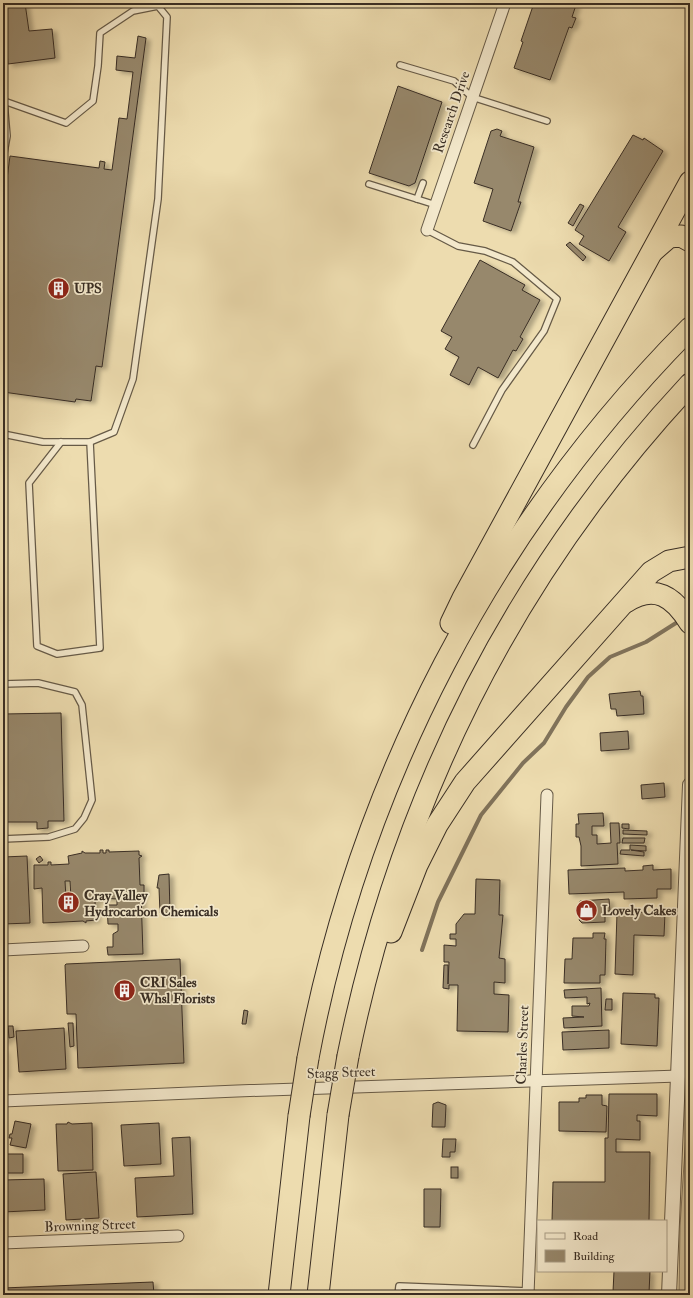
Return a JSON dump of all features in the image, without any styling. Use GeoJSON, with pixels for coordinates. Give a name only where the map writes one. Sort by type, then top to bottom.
{"type":"FeatureCollection","features":[{"type":"Feature","properties":{"kind":"highway"},"geometry":{"type":"LineString","coordinates":[[279,1295],[299,1116],[308,1058],[324,982],[348,894],[378,808],[444,638],[463,598],[690,182]]}},
{"type":"Feature","properties":{"kind":"highway"},"geometry":{"type":"LineString","coordinates":[[650,253],[669,237],[681,236],[690,241]]}},
{"type":"Feature","properties":{"kind":"highway"},"geometry":{"type":"LineString","coordinates":[[396,764],[456,640],[526,526],[580,452],[668,350],[690,328]]}},
{"type":"Feature","properties":{"kind":"highway"},"geometry":{"type":"LineString","coordinates":[[318,1295],[338,1115],[349,1052],[372,954],[400,861],[436,771],[473,692],[499,643],[550,560],[606,482],[666,410],[690,384]]}},
{"type":"Feature","properties":{"kind":"highway"},"geometry":{"type":"LineString","coordinates":[[349,1052],[416,865],[437,825],[465,782],[651,572],[658,566],[669,561],[690,557]]}},
{"type":"Feature","properties":{"kind":"highway"},"geometry":{"type":"LineString","coordinates":[[622,605],[640,596],[658,593],[670,599],[690,623]]}},
{"type":"Feature","properties":{"kind":"street","name":"Research Drive"},"geometry":{"type":"LineString","coordinates":[[427,230],[505,3]]}},
{"type":"Feature","properties":{"kind":"street"},"geometry":{"type":"LineString","coordinates":[[669,1295],[690,785]]}},
{"type":"Feature","properties":{"kind":"street","name":"Charles Street"},"geometry":{"type":"LineString","coordinates":[[528,1293],[548,796]]}},
{"type":"Feature","properties":{"kind":"street"},"geometry":{"type":"LineString","coordinates":[[3,950],[83,946]]}},
{"type":"Feature","properties":{"kind":"street","name":"Stagg Street"},"geometry":{"type":"LineString","coordinates":[[3,1102],[237,1091],[679,1076]]}},
{"type":"Feature","properties":{"kind":"street","name":"Browning Street"},"geometry":{"type":"LineString","coordinates":[[3,1243],[178,1236]]}},
{"type":"Feature","properties":{"kind":"lane"},"geometry":{"type":"LineString","coordinates":[[3,159],[7,136],[4,100],[66,123],[93,101],[98,66],[100,33],[133,11],[158,6],[167,17],[158,199],[133,379],[114,432],[90,442],[43,442],[3,434]]}},
{"type":"Feature","properties":{"kind":"lane"},"geometry":{"type":"LineString","coordinates":[[400,65],[454,81],[472,97],[547,121]]}},
{"type":"Feature","properties":{"kind":"lane"},"geometry":{"type":"LineString","coordinates":[[418,199],[423,183]]}},
{"type":"Feature","properties":{"kind":"lane"},"geometry":{"type":"LineString","coordinates":[[369,184],[436,205]]}},
{"type":"Feature","properties":{"kind":"lane"},"geometry":{"type":"LineString","coordinates":[[427,230],[458,246],[485,252],[513,262],[557,299],[544,331],[502,390],[473,445]]}},
{"type":"Feature","properties":{"kind":"lane"},"geometry":{"type":"LineString","coordinates":[[61,442],[29,483],[37,646],[57,654],[100,648],[90,442]]}},
{"type":"Feature","properties":{"kind":"lane"},"geometry":{"type":"LineString","coordinates":[[3,684],[38,683],[75,692],[82,705],[92,800],[84,818],[75,829],[49,837],[3,839]]}},
{"type":"Feature","properties":{"kind":"lane"},"geometry":{"type":"LineString","coordinates":[[398,1295],[399,1286],[528,1293]]}},
{"type":"Feature","properties":{"kind":"shaded area"},"geometry":{"type":"Polygon","coordinates":[[[690,1071],[690,1295],[679,1295],[680,1226],[690,1071]]]}},
{"type":"Feature","properties":{"kind":"building"},"geometry":{"type":"Polygon","coordinates":[[[3,3],[25,3],[29,31],[52,29],[55,58],[8,64],[3,3]]]}},
{"type":"Feature","properties":{"kind":"building"},"geometry":{"type":"Polygon","coordinates":[[[534,3],[572,3],[576,5],[572,17],[576,18],[572,28],[569,27],[550,80],[514,68],[523,42],[521,41],[534,3]]]}},
{"type":"Feature","properties":{"kind":"building","name":"UPS"},"geometry":{"type":"Polygon","coordinates":[[[138,36],[146,38],[102,367],[96,366],[91,401],[76,399],[75,402],[3,392],[3,210],[10,156],[99,168],[100,161],[105,162],[104,169],[112,170],[119,118],[127,119],[133,72],[116,70],[117,56],[135,58],[138,36]]]}},
{"type":"Feature","properties":{"kind":"building"},"geometry":{"type":"Polygon","coordinates":[[[398,86],[442,102],[415,183],[409,186],[369,173],[398,86]]]}},
{"type":"Feature","properties":{"kind":"building"},"geometry":{"type":"Polygon","coordinates":[[[497,129],[502,131],[500,136],[534,147],[518,202],[521,202],[511,231],[483,221],[493,189],[474,183],[491,131],[497,129]]]}},
{"type":"Feature","properties":{"kind":"building"},"geometry":{"type":"Polygon","coordinates":[[[633,135],[643,140],[644,138],[663,151],[618,227],[626,232],[609,261],[579,244],[584,236],[575,230],[633,135]]]}},
{"type":"Feature","properties":{"kind":"building"},"geometry":{"type":"Polygon","coordinates":[[[580,204],[584,206],[573,226],[568,223],[580,204]]]}},
{"type":"Feature","properties":{"kind":"building"},"geometry":{"type":"Polygon","coordinates":[[[570,242],[586,257],[583,261],[566,245],[570,242]]]}},
{"type":"Feature","properties":{"kind":"building"},"geometry":{"type":"Polygon","coordinates":[[[480,260],[525,285],[522,290],[540,300],[520,337],[523,339],[516,351],[513,350],[498,378],[478,367],[469,385],[450,375],[459,357],[445,349],[452,337],[441,331],[480,260]]]}},
{"type":"Feature","properties":{"kind":"building"},"geometry":{"type":"Polygon","coordinates":[[[640,691],[641,696],[643,696],[644,714],[617,716],[616,709],[611,709],[609,694],[640,691]]]}},
{"type":"Feature","properties":{"kind":"building"},"geometry":{"type":"Polygon","coordinates":[[[61,713],[64,821],[48,821],[48,828],[37,829],[37,822],[3,822],[3,714],[61,713]]]}},
{"type":"Feature","properties":{"kind":"building"},"geometry":{"type":"Polygon","coordinates":[[[628,731],[629,749],[601,751],[600,733],[628,731]]]}},
{"type":"Feature","properties":{"kind":"building"},"geometry":{"type":"Polygon","coordinates":[[[664,783],[665,797],[642,799],[641,785],[664,783]]]}},
{"type":"Feature","properties":{"kind":"building"},"geometry":{"type":"Polygon","coordinates":[[[603,813],[604,826],[592,826],[592,835],[597,835],[597,844],[611,843],[610,823],[619,823],[620,843],[617,843],[618,864],[581,866],[581,846],[579,837],[576,837],[576,824],[579,824],[578,814],[603,813]]]}},
{"type":"Feature","properties":{"kind":"building"},"geometry":{"type":"Polygon","coordinates":[[[622,824],[629,824],[629,829],[622,828],[622,824]]]}},
{"type":"Feature","properties":{"kind":"building"},"geometry":{"type":"Polygon","coordinates":[[[623,830],[647,831],[647,835],[623,834],[623,830]]]}},
{"type":"Feature","properties":{"kind":"building"},"geometry":{"type":"Polygon","coordinates":[[[623,838],[645,838],[644,843],[622,843],[623,838]]]}},
{"type":"Feature","properties":{"kind":"building"},"geometry":{"type":"Polygon","coordinates":[[[630,845],[646,846],[646,851],[631,850],[644,852],[644,856],[620,854],[621,850],[630,850],[630,845]]]}},
{"type":"Feature","properties":{"kind":"building","name":"Cray Valley Hydrocarbon Chemicals"},"geometry":{"type":"Polygon","coordinates":[[[100,850],[103,850],[103,853],[106,853],[106,850],[109,850],[109,852],[139,851],[139,855],[142,856],[139,858],[140,885],[144,885],[144,894],[141,894],[143,954],[108,955],[107,947],[113,947],[113,934],[118,931],[118,924],[108,924],[107,905],[117,905],[117,899],[101,898],[101,900],[95,901],[96,920],[86,921],[86,923],[83,921],[43,923],[42,888],[34,889],[34,865],[48,865],[48,862],[51,862],[51,865],[69,864],[68,856],[82,853],[82,851],[85,853],[100,853],[100,850]],[[65,881],[66,898],[71,898],[70,881],[65,881]]]}},
{"type":"Feature","properties":{"kind":"building"},"geometry":{"type":"Polygon","coordinates":[[[27,856],[30,923],[3,924],[3,857],[27,856]]]}},
{"type":"Feature","properties":{"kind":"building"},"geometry":{"type":"Polygon","coordinates":[[[40,856],[43,860],[39,863],[36,859],[40,856]]]}},
{"type":"Feature","properties":{"kind":"building"},"geometry":{"type":"Polygon","coordinates":[[[653,865],[653,870],[671,869],[671,889],[657,889],[657,898],[624,899],[624,892],[569,894],[568,870],[625,868],[625,871],[643,870],[643,866],[653,865]]]}},
{"type":"Feature","properties":{"kind":"building"},"geometry":{"type":"Polygon","coordinates":[[[169,874],[170,913],[160,913],[159,888],[157,888],[159,875],[169,874]]]}},
{"type":"Feature","properties":{"kind":"building"},"geometry":{"type":"Polygon","coordinates":[[[476,879],[500,880],[499,915],[503,915],[499,958],[505,959],[505,983],[494,982],[494,994],[509,995],[508,1032],[457,1031],[458,985],[449,985],[449,989],[443,988],[444,965],[448,965],[448,984],[449,962],[444,962],[444,945],[456,946],[456,939],[450,939],[450,934],[456,934],[456,924],[464,914],[475,914],[476,879]]]}},
{"type":"Feature","properties":{"kind":"building"},"geometry":{"type":"Polygon","coordinates":[[[609,899],[610,911],[605,911],[605,922],[582,923],[579,920],[581,916],[580,901],[609,899]]]}},
{"type":"Feature","properties":{"kind":"building"},"geometry":{"type":"Polygon","coordinates":[[[617,913],[665,913],[664,936],[634,935],[633,975],[615,974],[617,913]]]}},
{"type":"Feature","properties":{"kind":"building"},"geometry":{"type":"Polygon","coordinates":[[[593,933],[605,933],[605,975],[600,975],[600,983],[564,983],[565,959],[572,959],[573,938],[593,938],[593,933]]]}},
{"type":"Feature","properties":{"kind":"building","name":"CRI Sales Whsl Florists"},"geometry":{"type":"Polygon","coordinates":[[[180,959],[184,1063],[78,1068],[76,1014],[67,1014],[65,965],[180,959]]]}},
{"type":"Feature","properties":{"kind":"building"},"geometry":{"type":"Polygon","coordinates":[[[601,988],[602,1026],[564,1028],[563,1018],[584,1017],[572,1016],[572,1006],[589,1006],[590,1003],[587,1004],[587,997],[565,998],[564,990],[601,988]]]}},
{"type":"Feature","properties":{"kind":"building"},"geometry":{"type":"Polygon","coordinates":[[[623,993],[655,994],[655,998],[659,998],[657,1046],[621,1044],[623,993]]]}},
{"type":"Feature","properties":{"kind":"building"},"geometry":{"type":"Polygon","coordinates":[[[606,999],[612,999],[612,1010],[605,1010],[606,999]]]}},
{"type":"Feature","properties":{"kind":"building"},"geometry":{"type":"Polygon","coordinates":[[[244,1010],[248,1011],[246,1024],[242,1024],[244,1010]]]}},
{"type":"Feature","properties":{"kind":"building"},"geometry":{"type":"Polygon","coordinates":[[[68,1023],[73,1023],[74,1046],[70,1047],[68,1023]]]}},
{"type":"Feature","properties":{"kind":"building"},"geometry":{"type":"Polygon","coordinates":[[[8,1026],[13,1026],[14,1037],[9,1038],[8,1026]]]}},
{"type":"Feature","properties":{"kind":"building"},"geometry":{"type":"Polygon","coordinates":[[[64,1028],[66,1069],[19,1072],[16,1031],[64,1028]]]}},
{"type":"Feature","properties":{"kind":"building"},"geometry":{"type":"Polygon","coordinates":[[[609,1030],[609,1048],[563,1050],[562,1032],[609,1030]]]}},
{"type":"Feature","properties":{"kind":"building"},"geometry":{"type":"Polygon","coordinates":[[[3,1033],[7,1033],[7,1041],[3,1042],[3,1033]]]}},
{"type":"Feature","properties":{"kind":"building"},"geometry":{"type":"Polygon","coordinates":[[[4,1050],[5,1076],[3,1076],[4,1050]]]}},
{"type":"Feature","properties":{"kind":"building"},"geometry":{"type":"Polygon","coordinates":[[[609,1094],[657,1094],[657,1116],[637,1115],[637,1121],[640,1121],[640,1140],[616,1139],[616,1152],[650,1152],[649,1220],[552,1220],[553,1182],[605,1182],[605,1138],[608,1138],[609,1094]]]}},
{"type":"Feature","properties":{"kind":"building"},"geometry":{"type":"Polygon","coordinates":[[[586,1095],[602,1095],[602,1105],[607,1106],[606,1132],[559,1131],[559,1102],[579,1102],[579,1098],[586,1098],[586,1095]]]}},
{"type":"Feature","properties":{"kind":"building"},"geometry":{"type":"Polygon","coordinates":[[[438,1102],[446,1105],[445,1127],[432,1127],[433,1104],[438,1102]]]}},
{"type":"Feature","properties":{"kind":"building"},"geometry":{"type":"Polygon","coordinates":[[[15,1121],[31,1124],[26,1148],[10,1145],[12,1138],[9,1138],[10,1134],[12,1134],[15,1121]]]}},
{"type":"Feature","properties":{"kind":"building"},"geometry":{"type":"Polygon","coordinates":[[[68,1122],[72,1124],[92,1123],[93,1170],[58,1171],[56,1124],[67,1124],[68,1122]]]}},
{"type":"Feature","properties":{"kind":"building"},"geometry":{"type":"Polygon","coordinates":[[[159,1123],[161,1164],[124,1166],[121,1125],[159,1123]]]}},
{"type":"Feature","properties":{"kind":"building"},"geometry":{"type":"Polygon","coordinates":[[[190,1137],[193,1214],[137,1217],[135,1178],[174,1176],[172,1138],[190,1137]]]}},
{"type":"Feature","properties":{"kind":"building"},"geometry":{"type":"Polygon","coordinates":[[[443,1139],[456,1139],[455,1152],[450,1152],[450,1157],[442,1157],[443,1139]]]}},
{"type":"Feature","properties":{"kind":"building"},"geometry":{"type":"Polygon","coordinates":[[[23,1154],[23,1173],[3,1173],[3,1155],[23,1154]]]}},
{"type":"Feature","properties":{"kind":"building"},"geometry":{"type":"Polygon","coordinates":[[[451,1167],[458,1167],[458,1178],[451,1178],[451,1167]]]}},
{"type":"Feature","properties":{"kind":"building"},"geometry":{"type":"Polygon","coordinates":[[[96,1172],[99,1218],[66,1220],[63,1174],[96,1172]]]}},
{"type":"Feature","properties":{"kind":"building"},"geometry":{"type":"Polygon","coordinates":[[[44,1179],[45,1210],[3,1212],[3,1180],[44,1179]]]}},
{"type":"Feature","properties":{"kind":"building"},"geometry":{"type":"Polygon","coordinates":[[[424,1189],[441,1189],[440,1227],[424,1227],[424,1189]]]}},
{"type":"Feature","properties":{"kind":"building"},"geometry":{"type":"Polygon","coordinates":[[[614,1272],[650,1272],[649,1293],[613,1292],[614,1272]]]}},
{"type":"Feature","properties":{"kind":"building"},"geometry":{"type":"Polygon","coordinates":[[[153,1282],[154,1295],[3,1295],[3,1288],[153,1282]]]}},
{"type":"Feature","properties":{"kind":"building"},"geometry":{"type":"Polygon","coordinates":[[[558,1293],[626,1295],[558,1295],[558,1293]]]}},
{"type":"Feature","properties":{"kind":"waterway"},"geometry":{"type":"LineString","coordinates":[[422,950],[438,902],[481,815],[523,763],[544,743],[566,707],[588,677],[610,657],[646,642],[676,623]]}},
{"type":"Feature","properties":{"kind":"place","name":"UPS"},"geometry":{"type":"Point","coordinates":[58,288]}},
{"type":"Feature","properties":{"kind":"place","name":"Cray Valley Hydrocarbon Chemicals"},"geometry":{"type":"Point","coordinates":[69,903]}},
{"type":"Feature","properties":{"kind":"place","name":"Lovely Cakes"},"geometry":{"type":"Point","coordinates":[586,910]}},
{"type":"Feature","properties":{"kind":"place","name":"CRI Sales Whsl Florists"},"geometry":{"type":"Point","coordinates":[124,990]}}]}
